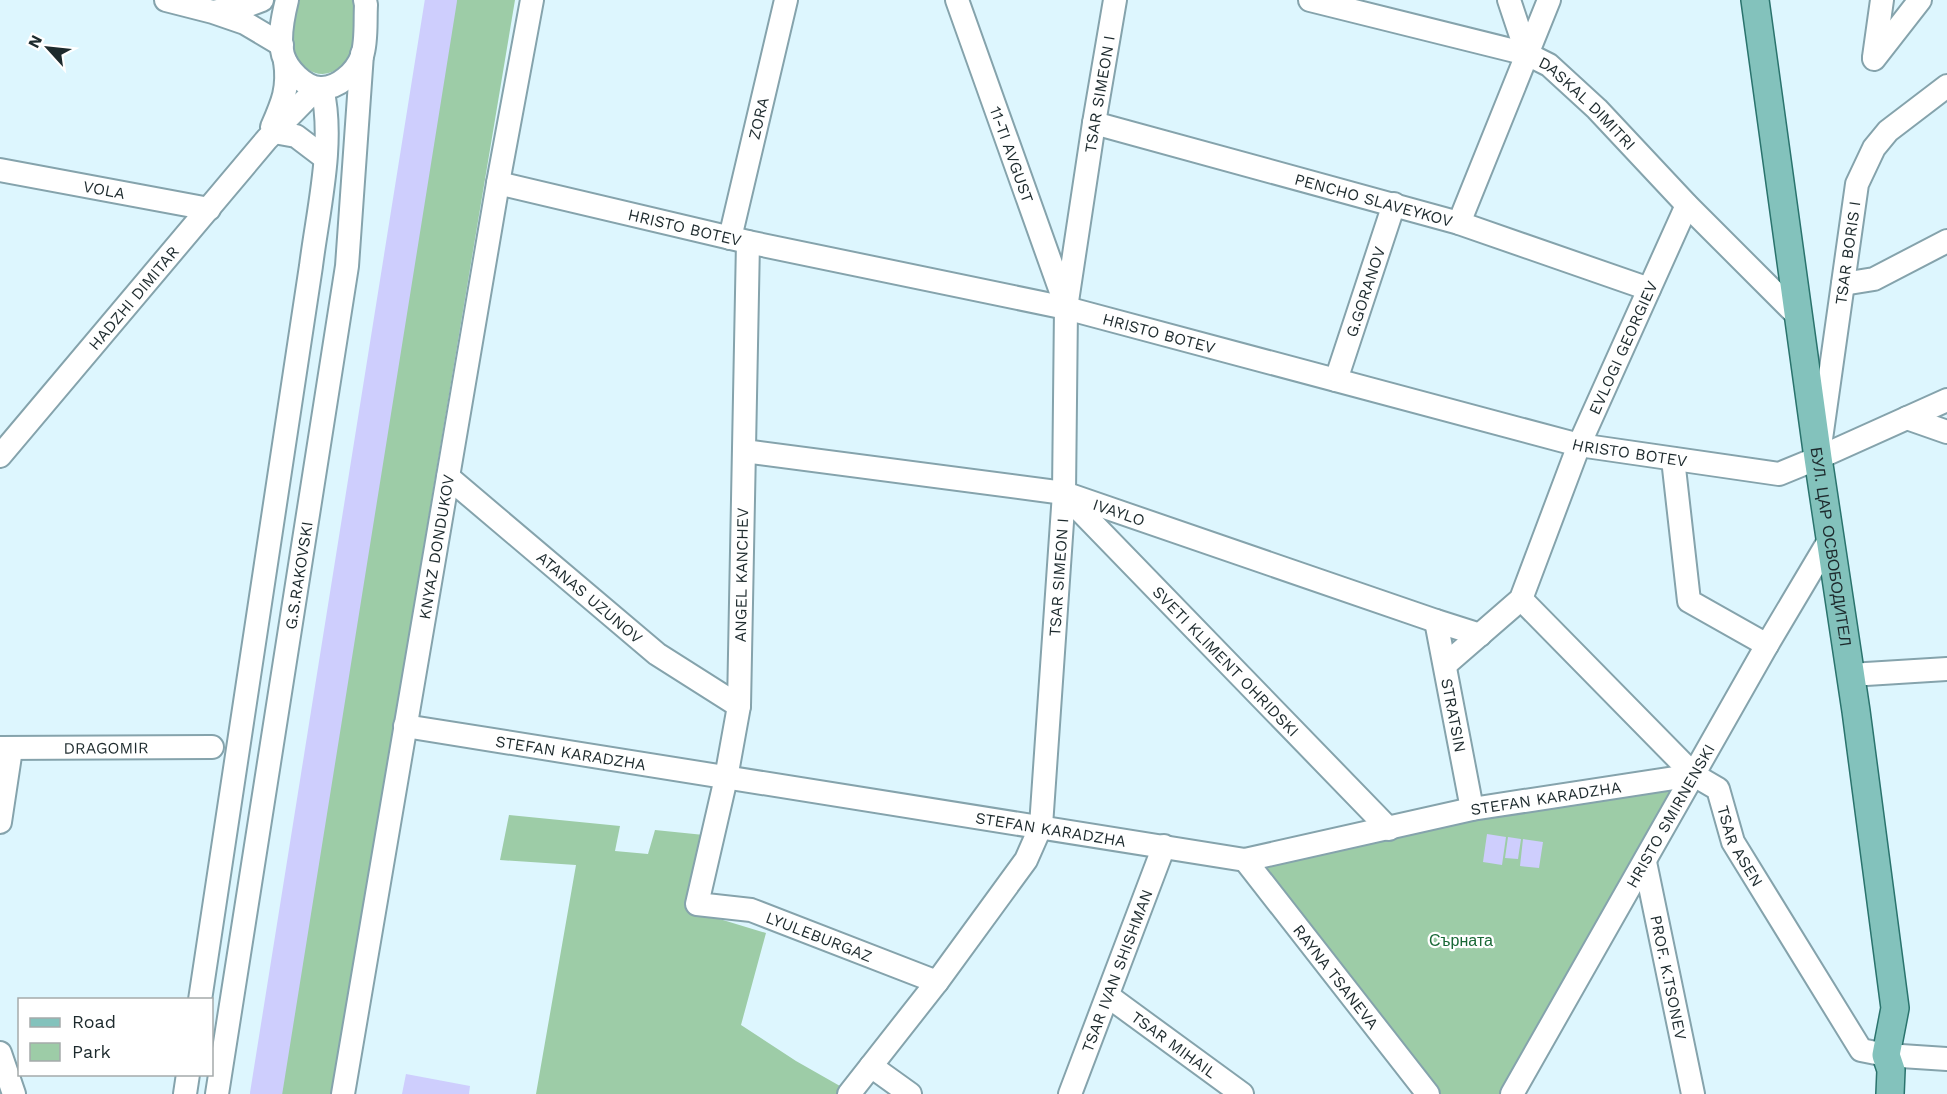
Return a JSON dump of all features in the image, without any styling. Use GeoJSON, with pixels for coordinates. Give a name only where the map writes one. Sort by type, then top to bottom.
{"type":"FeatureCollection","features":[{"type":"Feature","properties":{"kind":"main road","name":"БУЛ. ЦАР ОСВОБОДИТЕЛ"},"geometry":{"type":"LineString","coordinates":[[1755,0],[1850,675],[1894,1008],[1886,1055],[1892,1070],[1890,1094]]}},
{"type":"Feature","properties":{"kind":"main road"},"geometry":{"type":"LineString","coordinates":[[1877,1094],[1879,1070],[1886,1055]]}},
{"type":"Feature","properties":{"kind":"street"},"geometry":{"type":"LineString","coordinates":[[166,0],[245,23],[283,53],[301,79],[320,88]]}},
{"type":"Feature","properties":{"kind":"street"},"geometry":{"type":"LineString","coordinates":[[213,12],[241,8],[262,0]]}},
{"type":"Feature","properties":{"kind":"street"},"geometry":{"type":"LineString","coordinates":[[271,135],[285,98],[288,78],[283,53],[283,15],[287,0]]}},
{"type":"Feature","properties":{"kind":"street","name":"KNYAZ DONDUKOV"},"geometry":{"type":"LineString","coordinates":[[343,1094],[498,183],[532,0]]}},
{"type":"Feature","properties":{"kind":"street","name":"ZORA"},"geometry":{"type":"LineString","coordinates":[[739,240],[786,0]]}},
{"type":"Feature","properties":{"kind":"street","name":"11-TI AVGUST"},"geometry":{"type":"LineString","coordinates":[[957,0],[1066,308]]}},
{"type":"Feature","properties":{"kind":"street","name":"TSAR SIMEON I"},"geometry":{"type":"LineString","coordinates":[[849,1094],[937,982],[1026,860],[1041,826],[1064,494],[1066,308],[1115,0]]}},
{"type":"Feature","properties":{"kind":"street","name":"DASKAL DIMITRI"},"geometry":{"type":"LineString","coordinates":[[1310,0],[1527,54],[1549,65],[1597,109],[1687,205],[1798,317]]}},
{"type":"Feature","properties":{"kind":"street"},"geometry":{"type":"LineString","coordinates":[[1509,0],[1527,54]]}},
{"type":"Feature","properties":{"kind":"street"},"geometry":{"type":"LineString","coordinates":[[1460,223],[1549,0]]}},
{"type":"Feature","properties":{"kind":"street"},"geometry":{"type":"LineString","coordinates":[[1882,0],[1874,59],[1920,0]]}},
{"type":"Feature","properties":{"kind":"street","name":"G.S.RAKOVSKI"},"geometry":{"type":"LineString","coordinates":[[217,1094],[347,266],[367,2]]}},
{"type":"Feature","properties":{"kind":"street"},"geometry":{"type":"LineString","coordinates":[[271,135],[320,88],[332,85],[352,73],[362,54]]}},
{"type":"Feature","properties":{"kind":"street","name":"TSAR BORIS I"},"geometry":{"type":"LineString","coordinates":[[1818,458],[1857,184],[1864,165],[1888,130],[1947,86]]}},
{"type":"Feature","properties":{"kind":"street","name":"G.S.RAKOVSKI"},"geometry":{"type":"LineString","coordinates":[[200,998],[311,266],[328,135],[327,107],[320,88]]}},
{"type":"Feature","properties":{"kind":"street","name":"PENCHO SLAVEYKOV"},"geometry":{"type":"LineString","coordinates":[[1094,123],[1460,223],[1649,289]]}},
{"type":"Feature","properties":{"kind":"street"},"geometry":{"type":"LineString","coordinates":[[271,135],[296,136],[325,158]]}},
{"type":"Feature","properties":{"kind":"street","name":"HADZHI DIMITAR"},"geometry":{"type":"LineString","coordinates":[[0,456],[271,135]]}},
{"type":"Feature","properties":{"kind":"street","name":"VOLA"},"geometry":{"type":"LineString","coordinates":[[0,170],[208,209]]}},
{"type":"Feature","properties":{"kind":"street","name":"HRISTO BOTEV"},"geometry":{"type":"LineString","coordinates":[[498,183],[739,240],[1066,308],[1579,445],[1672,459],[1779,474],[1947,400]]}},
{"type":"Feature","properties":{"kind":"street","name":"G.GORANOV"},"geometry":{"type":"LineString","coordinates":[[1336,380],[1394,204]]}},
{"type":"Feature","properties":{"kind":"street","name":"EVLOGI GEORGIEV"},"geometry":{"type":"LineString","coordinates":[[1445,665],[1521,599],[1579,445],[1687,205]]}},
{"type":"Feature","properties":{"kind":"street","name":"ANGEL KANCHEV"},"geometry":{"type":"LineString","coordinates":[[697,904],[726,778],[739,706],[744,451],[739,240]]}},
{"type":"Feature","properties":{"kind":"street"},"geometry":{"type":"LineString","coordinates":[[1843,284],[1874,279],[1947,241]]}},
{"type":"Feature","properties":{"kind":"street"},"geometry":{"type":"LineString","coordinates":[[1907,418],[1947,432]]}},
{"type":"Feature","properties":{"kind":"street","name":"IVAYLO"},"geometry":{"type":"LineString","coordinates":[[744,451],[1064,494],[1480,634]]}},
{"type":"Feature","properties":{"kind":"street"},"geometry":{"type":"LineString","coordinates":[[1672,459],[1689,601],[1767,645]]}},
{"type":"Feature","properties":{"kind":"street","name":"ATANAS UZUNOV"},"geometry":{"type":"LineString","coordinates":[[448,477],[657,654],[739,706]]}},
{"type":"Feature","properties":{"kind":"street","name":"SVETI KLIMENT OHRIDSKI"},"geometry":{"type":"LineString","coordinates":[[1064,494],[1389,829]]}},
{"type":"Feature","properties":{"kind":"street","name":"HRISTO SMIRNENSKI"},"geometry":{"type":"LineString","coordinates":[[1512,1094],[1767,645],[1830,539]]}},
{"type":"Feature","properties":{"kind":"street","name":"TSAR ASEN"},"geometry":{"type":"LineString","coordinates":[[1521,599],[1694,775],[1718,789],[1733,842],[1861,1050],[1886,1055],[1947,1059]]}},
{"type":"Feature","properties":{"kind":"street","name":"STRATSIN"},"geometry":{"type":"LineString","coordinates":[[1436,621],[1473,809]]}},
{"type":"Feature","properties":{"kind":"street"},"geometry":{"type":"LineString","coordinates":[[1850,675],[1947,669]]}},
{"type":"Feature","properties":{"kind":"street","name":"STEFAN KARADZHA"},"geometry":{"type":"LineString","coordinates":[[405,726],[1245,860],[1473,809],[1694,775]]}},
{"type":"Feature","properties":{"kind":"street","name":"DRAGOMIR"},"geometry":{"type":"LineString","coordinates":[[5,748],[212,747]]}},
{"type":"Feature","properties":{"kind":"street"},"geometry":{"type":"LineString","coordinates":[[0,822],[5,748]]}},
{"type":"Feature","properties":{"kind":"street","name":"TSAR IVAN SHISHMAN"},"geometry":{"type":"LineString","coordinates":[[1070,1094],[1164,846]]}},
{"type":"Feature","properties":{"kind":"street","name":"RAYNA TSANEVA"},"geometry":{"type":"LineString","coordinates":[[1245,860],[1428,1094]]}},
{"type":"Feature","properties":{"kind":"street","name":"PROF. K.TSONEV"},"geometry":{"type":"LineString","coordinates":[[1645,862],[1693,1094]]}},
{"type":"Feature","properties":{"kind":"street","name":"LYULEBURGAZ"},"geometry":{"type":"LineString","coordinates":[[697,904],[751,910],[937,982]]}},
{"type":"Feature","properties":{"kind":"street","name":"TSAR MIHAIL"},"geometry":{"type":"LineString","coordinates":[[1108,996],[1242,1094]]}},
{"type":"Feature","properties":{"kind":"street"},"geometry":{"type":"LineString","coordinates":[[0,1053],[14,1094]]}},
{"type":"Feature","properties":{"kind":"street"},"geometry":{"type":"LineString","coordinates":[[871,1066],[910,1094]]}},
{"type":"Feature","properties":{"kind":"street"},"geometry":{"type":"LineString","coordinates":[[185,1094],[188,1076]]}},
{"type":"Feature","properties":{"kind":"green space"},"geometry":{"type":"Polygon","coordinates":[[[300,0],[353,0],[355,6],[352,48],[345,62],[332,72],[324,74],[308,70],[296,55],[292,35],[300,0]]]}},
{"type":"Feature","properties":{"kind":"green space"},"geometry":{"type":"Polygon","coordinates":[[[441,0],[515,0],[332,1094],[266,1094],[441,0]]]}},
{"type":"Feature","properties":{"kind":"green space","name":"Сърната"},"geometry":{"type":"Polygon","coordinates":[[[1694,775],[1512,1094],[1428,1094],[1245,860],[1694,775]]]}},
{"type":"Feature","properties":{"kind":"green space"},"geometry":{"type":"Polygon","coordinates":[[[509,815],[620,826],[615,851],[648,854],[655,830],[704,835],[690,910],[766,933],[741,1025],[796,1061],[847,1090],[843,1094],[536,1094],[576,865],[500,860],[509,815]]]}},
{"type":"Feature","properties":{"kind":"water"},"geometry":{"type":"Polygon","coordinates":[[[1487,834],[1506,837],[1502,865],[1483,862],[1487,834]]]}},
{"type":"Feature","properties":{"kind":"water"},"geometry":{"type":"Polygon","coordinates":[[[1508,837],[1521,839],[1518,859],[1505,858],[1508,837]]]}},
{"type":"Feature","properties":{"kind":"water"},"geometry":{"type":"Polygon","coordinates":[[[1523,839],[1543,842],[1539,868],[1520,866],[1523,839]]]}},
{"type":"Feature","properties":{"kind":"water"},"geometry":{"type":"Polygon","coordinates":[[[406,1074],[470,1086],[469,1094],[402,1094],[406,1074]]]}},
{"type":"Feature","properties":{"kind":"waterway"},"geometry":{"type":"LineString","coordinates":[[266,1094],[441,0]]}}]}
